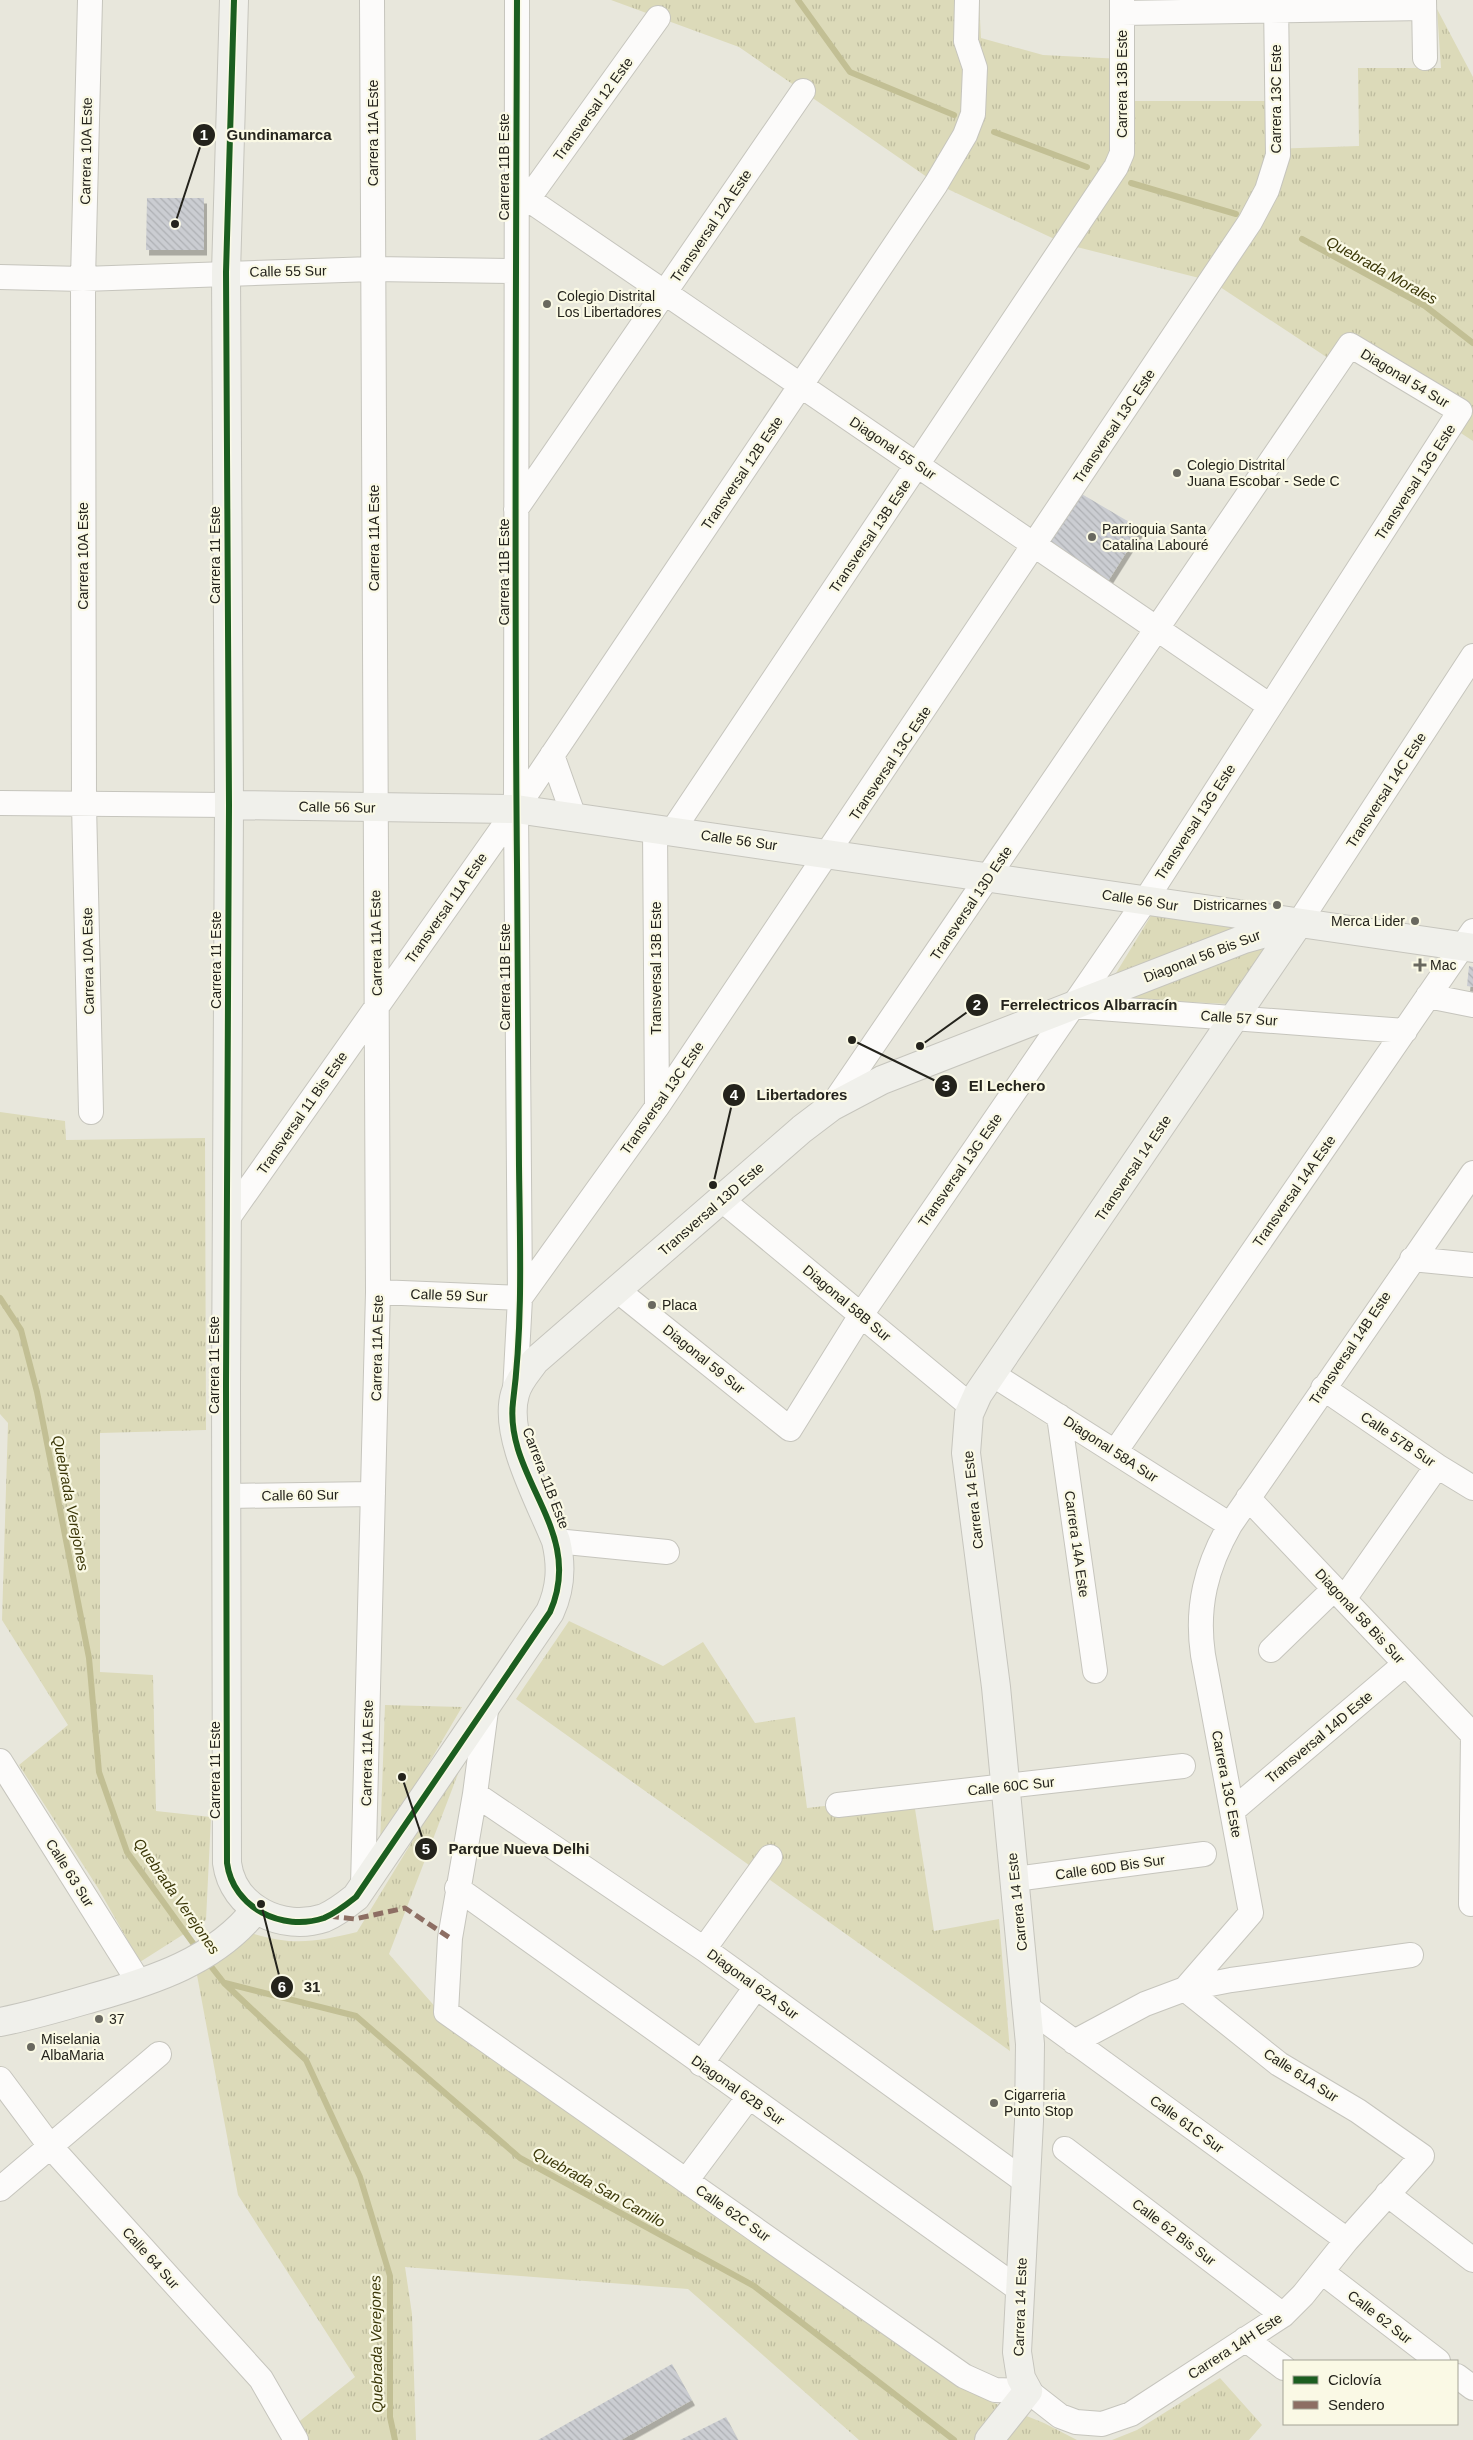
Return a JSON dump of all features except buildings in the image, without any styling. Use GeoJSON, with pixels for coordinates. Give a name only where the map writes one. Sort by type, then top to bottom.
{"type":"FeatureCollection","features":[{"type":"Feature","properties":{"kind":"street","name":"Carrera 10A Este"},"geometry":{"type":"LineString","coordinates":[[90,0],[83,279],[84,804],[91,1112]]}},
{"type":"Feature","properties":{"kind":"street","name":"Carrera 11 Este"},"geometry":{"type":"LineString","coordinates":[[234,0],[226,272],[229,805],[226,1384],[228,1496],[227,1863],[234,1887],[241,1897],[256,1909]]}},
{"type":"Feature","properties":{"kind":"street","name":"Carrera 11A Este"},"geometry":{"type":"LineString","coordinates":[[363,1886],[378,1292],[374,807],[372,0]]}},
{"type":"Feature","properties":{"kind":"street","name":"Carrera 11B Este"},"geometry":{"type":"LineString","coordinates":[[363,1886],[550,1612],[556,1598],[560,1570],[556,1541],[517,1444],[512,1423],[520,1298],[516,809],[516,271],[522,195],[517,0]]}},
{"type":"Feature","properties":{"kind":"street","name":"Transversal 12B Este"},"geometry":{"type":"LineString","coordinates":[[516,809],[936,184],[965,135],[973,114],[975,93],[975,68],[966,41],[967,0]]}},
{"type":"Feature","properties":{"kind":"street","name":"Carrera 13C Este"},"geometry":{"type":"LineString","coordinates":[[1250,222],[1267,190],[1278,155],[1276,4]]}},
{"type":"Feature","properties":{"kind":"street"},"geometry":{"type":"LineString","coordinates":[[1122,6],[1424,4],[1425,58]]}},
{"type":"Feature","properties":{"kind":"street","name":"Carrera 13B Este"},"geometry":{"type":"LineString","coordinates":[[1116,167],[1122,153],[1122,6]]}},
{"type":"Feature","properties":{"kind":"street","name":"Transversal 12 Este"},"geometry":{"type":"LineString","coordinates":[[522,195],[658,18]]}},
{"type":"Feature","properties":{"kind":"street","name":"Transversal 12A Este"},"geometry":{"type":"LineString","coordinates":[[516,509],[803,91]]}},
{"type":"Feature","properties":{"kind":"street","name":"Transversal 13B Este"},"geometry":{"type":"LineString","coordinates":[[657,1108],[664,829],[918,465],[1116,167]]}},
{"type":"Feature","properties":{"kind":"street","name":"Diagonal 55 Sur"},"geometry":{"type":"LineString","coordinates":[[522,195],[1270,706]]}},
{"type":"Feature","properties":{"kind":"street","name":"Transversal 13C Este"},"geometry":{"type":"LineString","coordinates":[[520,1298],[657,1108],[829,854],[1250,222]]}},
{"type":"Feature","properties":{"kind":"street","name":"Calle 55 Sur"},"geometry":{"type":"LineString","coordinates":[[0,277],[83,279],[226,272],[373,269],[516,271]]}},
{"type":"Feature","properties":{"kind":"street","name":"Diagonal 54 Sur"},"geometry":{"type":"LineString","coordinates":[[1350,345],[1460,411]]}},
{"type":"Feature","properties":{"kind":"street","name":"Transversal 13D Este"},"geometry":{"type":"LineString","coordinates":[[515,1392],[535,1360],[831,1107],[1350,345]]}},
{"type":"Feature","properties":{"kind":"street","name":"Transversal 13G Este"},"geometry":{"type":"LineString","coordinates":[[790,1429],[861,1315],[1145,901],[1460,411]]}},
{"type":"Feature","properties":{"kind":"street","name":"Transversal 14C Este"},"geometry":{"type":"LineString","coordinates":[[1298,924],[1473,656]]}},
{"type":"Feature","properties":{"kind":"street"},"geometry":{"type":"LineString","coordinates":[[552,755],[574,817]]}},
{"type":"Feature","properties":{"kind":"street","name":"Calle 56 Sur"},"geometry":{"type":"LineString","coordinates":[[0,803],[516,809],[664,829],[1298,924],[1469,942]]}},
{"type":"Feature","properties":{"kind":"street","name":"Transversal 11A Este"},"geometry":{"type":"LineString","coordinates":[[377,1007],[516,809]]}},
{"type":"Feature","properties":{"kind":"street","name":"Diagonal 56 Bis Sur"},"geometry":{"type":"LineString","coordinates":[[831,1107],[882,1080],[1244,939],[1298,924]]}},
{"type":"Feature","properties":{"kind":"street","name":"Transversal 14 Este"},"geometry":{"type":"LineString","coordinates":[[970,1410],[992,1374],[1236,1018],[1298,924]]}},
{"type":"Feature","properties":{"kind":"street","name":"Transversal 14A Este"},"geometry":{"type":"LineString","coordinates":[[1115,1452],[1428,996],[1469,942]]}},
{"type":"Feature","properties":{"kind":"street"},"geometry":{"type":"LineString","coordinates":[[1428,996],[1473,1005]]}},
{"type":"Feature","properties":{"kind":"street","name":"Calle 57 Sur"},"geometry":{"type":"LineString","coordinates":[[1073,1006],[1405,1031]]}},
{"type":"Feature","properties":{"kind":"street","name":"Transversal 11 Bis Este"},"geometry":{"type":"LineString","coordinates":[[228,1218],[377,1007]]}},
{"type":"Feature","properties":{"kind":"street","name":"Transversal 14B Este"},"geometry":{"type":"LineString","coordinates":[[1230,1525],[1473,1173]]}},
{"type":"Feature","properties":{"kind":"street","name":"Diagonal 58B Sur"},"geometry":{"type":"LineString","coordinates":[[722,1200],[861,1315],[970,1410]]}},
{"type":"Feature","properties":{"kind":"street"},"geometry":{"type":"LineString","coordinates":[[1412,1259],[1473,1265]]}},
{"type":"Feature","properties":{"kind":"street","name":"Diagonal 59 Sur"},"geometry":{"type":"LineString","coordinates":[[617,1290],[790,1429]]}},
{"type":"Feature","properties":{"kind":"street","name":"Calle 59 Sur"},"geometry":{"type":"LineString","coordinates":[[378,1292],[520,1298]]}},
{"type":"Feature","properties":{"kind":"street","name":"Diagonal 58A Sur"},"geometry":{"type":"LineString","coordinates":[[992,1374],[1230,1525]]}},
{"type":"Feature","properties":{"kind":"street","name":"Calle 57B Sur"},"geometry":{"type":"LineString","coordinates":[[1324,1388],[1437,1466],[1473,1488]]}},
{"type":"Feature","properties":{"kind":"street","name":"Carrera 14 Este"},"geometry":{"type":"LineString","coordinates":[[970,1410],[966,1453],[996,1687],[1028,2008],[1030,2063],[1018,2359],[1021,2378],[1028,2391]]}},
{"type":"Feature","properties":{"kind":"street","name":"Carrera 14A Este"},"geometry":{"type":"LineString","coordinates":[[1058,1416],[1095,1671]]}},
{"type":"Feature","properties":{"kind":"street"},"geometry":{"type":"LineString","coordinates":[[1271,1650],[1339,1594],[1437,1466]]}},
{"type":"Feature","properties":{"kind":"street","name":"Calle 60 Sur"},"geometry":{"type":"LineString","coordinates":[[228,1496],[373,1494]]}},
{"type":"Feature","properties":{"kind":"street","name":"Diagonal 58 Bis Sur"},"geometry":{"type":"LineString","coordinates":[[1248,1498],[1473,1734]]}},
{"type":"Feature","properties":{"kind":"street","name":"Carrera 13C Este"},"geometry":{"type":"LineString","coordinates":[[1185,1989],[1251,1913],[1203,1655],[1200,1617],[1205,1578],[1230,1525]]}},
{"type":"Feature","properties":{"kind":"street"},"geometry":{"type":"LineString","coordinates":[[556,1541],[667,1552]]}},
{"type":"Feature","properties":{"kind":"street","name":"Transversal 14D Este"},"geometry":{"type":"LineString","coordinates":[[1232,1811],[1405,1664]]}},
{"type":"Feature","properties":{"kind":"street"},"geometry":{"type":"LineString","coordinates":[[457,1888],[475,1794],[488,1703]]}},
{"type":"Feature","properties":{"kind":"street"},"geometry":{"type":"LineString","coordinates":[[1470,1904],[1473,1734]]}},
{"type":"Feature","properties":{"kind":"street","name":"Calle 63 Sur"},"geometry":{"type":"LineString","coordinates":[[0,1761],[140,1984]]}},
{"type":"Feature","properties":{"kind":"street","name":"Calle 60C Sur"},"geometry":{"type":"LineString","coordinates":[[838,1805],[1183,1766]]}},
{"type":"Feature","properties":{"kind":"street","name":"Diagonal 62A Sur"},"geometry":{"type":"LineString","coordinates":[[475,1794],[704,1949],[1026,2182]]}},
{"type":"Feature","properties":{"kind":"street","name":"Calle 60D Bis Sur"},"geometry":{"type":"LineString","coordinates":[[1015,1879],[1204,1854]]}},
{"type":"Feature","properties":{"kind":"street"},"geometry":{"type":"LineString","coordinates":[[704,1949],[770,1857]]}},
{"type":"Feature","properties":{"kind":"street"},"geometry":{"type":"LineString","coordinates":[[0,2022],[43,2013],[168,1974],[216,1947],[244,1924],[256,1909],[273,1918],[286,1921],[311,1921],[324,1918],[341,1909],[363,1886]]}},
{"type":"Feature","properties":{"kind":"street","name":"Calle 62C Sur"},"geometry":{"type":"LineString","coordinates":[[457,1888],[450,1938],[446,2012],[964,2376],[995,2390],[1028,2391]]}},
{"type":"Feature","properties":{"kind":"street","name":"Diagonal 62B Sur"},"geometry":{"type":"LineString","coordinates":[[457,1888],[748,2098],[1020,2290]]}},
{"type":"Feature","properties":{"kind":"street"},"geometry":{"type":"LineString","coordinates":[[1074,2042],[1140,2007],[1185,1989],[1231,1980],[1411,1954]]}},
{"type":"Feature","properties":{"kind":"street"},"geometry":{"type":"LineString","coordinates":[[701,2064],[756,1987]]}},
{"type":"Feature","properties":{"kind":"street","name":"Calle 61A Sur"},"geometry":{"type":"LineString","coordinates":[[1185,1989],[1279,2064],[1358,2111],[1422,2156]]}},
{"type":"Feature","properties":{"kind":"street","name":"Calle 61C Sur"},"geometry":{"type":"LineString","coordinates":[[1028,2008],[1347,2240]]}},
{"type":"Feature","properties":{"kind":"street"},"geometry":{"type":"LineString","coordinates":[[0,2189],[159,2054]]}},
{"type":"Feature","properties":{"kind":"street","name":"Calle 64 Sur"},"geometry":{"type":"LineString","coordinates":[[0,2079],[50,2146],[261,2379],[296,2440]]}},
{"type":"Feature","properties":{"kind":"street"},"geometry":{"type":"LineString","coordinates":[[686,2180],[748,2098]]}},
{"type":"Feature","properties":{"kind":"street","name":"Calle 62 Bis Sur"},"geometry":{"type":"LineString","coordinates":[[1065,2148],[1283,2315]]}},
{"type":"Feature","properties":{"kind":"street","name":"Carrera 14H Este"},"geometry":{"type":"LineString","coordinates":[[1028,2391],[1060,2416],[1076,2422],[1102,2424],[1131,2414],[1283,2315],[1422,2156]]}},
{"type":"Feature","properties":{"kind":"street"},"geometry":{"type":"LineString","coordinates":[[1387,2194],[1473,2260]]}},
{"type":"Feature","properties":{"kind":"street","name":"Calle 62 Sur"},"geometry":{"type":"LineString","coordinates":[[1322,2272],[1437,2360]]}},
{"type":"Feature","properties":{"kind":"street"},"geometry":{"type":"LineString","coordinates":[[1246,2339],[1283,2367]]}},
{"type":"Feature","properties":{"kind":"street"},"geometry":{"type":"LineString","coordinates":[[1458,2377],[1473,2388]]}},
{"type":"Feature","properties":{"kind":"street"},"geometry":{"type":"LineString","coordinates":[[989,2440],[1028,2391]]}},
{"type":"Feature","properties":{"kind":"green space"},"geometry":{"type":"Polygon","coordinates":[[[611,0],[979,0],[981,38],[1043,55],[1122,59],[1122,101],[1267,101],[1270,149],[1359,146],[1358,68],[1441,68],[1437,9],[1473,77],[1473,441],[1450,426],[1460,411],[1350,345],[1337,364],[1211,281],[1065,244],[937,184],[739,47],[611,0]]]}},
{"type":"Feature","properties":{"kind":"green space"},"geometry":{"type":"Polygon","coordinates":[[[1152,914],[1250,925],[1113,978],[1152,914]]]}},
{"type":"Feature","properties":{"kind":"green space"},"geometry":{"type":"Polygon","coordinates":[[[1275,936],[1229,1004],[1125,999],[1275,936]]]}},
{"type":"Feature","properties":{"kind":"green space"},"geometry":{"type":"Polygon","coordinates":[[[0,1112],[65,1121],[66,1140],[205,1138],[206,1430],[100,1433],[100,1672],[153,1675],[156,1811],[211,1817],[206,1920],[140,1962],[98,1888],[19,1765],[68,1725],[2,1620],[8,1423],[0,1414],[0,1112]]]}},
{"type":"Feature","properties":{"kind":"green space"},"geometry":{"type":"Polygon","coordinates":[[[569,1621],[663,1666],[703,1642],[755,1723],[795,1717],[807,1808],[913,1796],[934,1931],[999,1919],[1010,2051],[516,1699],[569,1621]]]}},
{"type":"Feature","properties":{"kind":"green space"},"geometry":{"type":"Polygon","coordinates":[[[385,1705],[462,1707],[380,1846],[385,1705]]]}},
{"type":"Feature","properties":{"kind":"green space"},"geometry":{"type":"Polygon","coordinates":[[[466,1753],[389,1954],[451,2025],[688,2188],[989,2401],[1044,2423],[1077,2440],[859,2440],[688,2289],[405,2267],[412,2314],[416,2440],[306,2440],[296,2424],[355,2377],[238,2195],[197,1975],[251,1933],[279,1940],[304,1941],[357,1932],[466,1753]]]}},
{"type":"Feature","properties":{"kind":"green space"},"geometry":{"type":"Polygon","coordinates":[[[1220,2378],[1262,2425],[1249,2440],[1112,2440],[1137,2430],[1220,2378]]]}},
{"type":"Feature","properties":{"kind":"waterway","name":"Quebrada Morales"},"geometry":{"type":"LineString","coordinates":[[798,0],[850,72],[954,115]]}},
{"type":"Feature","properties":{"kind":"waterway","name":"Quebrada Morales"},"geometry":{"type":"LineString","coordinates":[[994,132],[1087,167]]}},
{"type":"Feature","properties":{"kind":"waterway","name":"Quebrada Morales"},"geometry":{"type":"LineString","coordinates":[[1131,183],[1236,214]]}},
{"type":"Feature","properties":{"kind":"waterway","name":"Quebrada Morales"},"geometry":{"type":"LineString","coordinates":[[1302,239],[1425,306],[1473,343]]}},
{"type":"Feature","properties":{"kind":"waterway","name":"Quebrada Verejones"},"geometry":{"type":"LineString","coordinates":[[0,1298],[21,1330],[37,1392],[89,1658],[99,1772],[127,1852],[198,1950]]}},
{"type":"Feature","properties":{"kind":"waterway","name":"Quebrada Verejones"},"geometry":{"type":"LineString","coordinates":[[206,1960],[224,1983],[306,2060],[360,2177],[390,2276],[390,2417],[395,2440]]}},
{"type":"Feature","properties":{"kind":"waterway","name":"Quebrada San Camilo"},"geometry":{"type":"LineString","coordinates":[[225,1983],[356,2016],[520,2158],[754,2286],[954,2440]]}},
{"type":"Feature","properties":{"kind":"marked path"},"geometry":{"type":"LineString","coordinates":[[329,1916],[355,1919],[405,1908],[450,1938]]}},
{"type":"Feature","properties":{"kind":"cycle path"},"geometry":{"type":"LineString","coordinates":[[234,0],[226,272],[229,805],[226,1384],[227,1863],[231,1879],[239,1893],[249,1904],[262,1913],[276,1919],[292,1922],[308,1922],[324,1918],[356,1897],[550,1612],[558,1583],[558,1556],[552,1530],[520,1455],[513,1430],[520,1284],[516,648],[517,0]]}},
{"type":"Feature","properties":{"kind":"place","name":"Gundinamarca"},"geometry":{"type":"Point","coordinates":[175,224]}},
{"type":"Feature","properties":{"kind":"place","name":"Colegio Distrital Los Libertadores"},"geometry":{"type":"Point","coordinates":[547,304]}},
{"type":"Feature","properties":{"kind":"place","name":"Colegio Distrital Juana Escobar - Sede C"},"geometry":{"type":"Point","coordinates":[1177,473]}},
{"type":"Feature","properties":{"kind":"place","name":"Parrioquia Santa Catalina Labouré"},"geometry":{"type":"Point","coordinates":[1092,537]}},
{"type":"Feature","properties":{"kind":"place","name":"Districarnes"},"geometry":{"type":"Point","coordinates":[1277,905]}},
{"type":"Feature","properties":{"kind":"place","name":"Merca Lider"},"geometry":{"type":"Point","coordinates":[1415,921]}},
{"type":"Feature","properties":{"kind":"place","name":"Mac"},"geometry":{"type":"Point","coordinates":[1420,965]}},
{"type":"Feature","properties":{"kind":"place","name":"El Lechero"},"geometry":{"type":"Point","coordinates":[852,1040]}},
{"type":"Feature","properties":{"kind":"place","name":"Ferrelectricos Albarracín"},"geometry":{"type":"Point","coordinates":[920,1046]}},
{"type":"Feature","properties":{"kind":"place","name":"Libertadores"},"geometry":{"type":"Point","coordinates":[713,1185]}},
{"type":"Feature","properties":{"kind":"place","name":"Placa"},"geometry":{"type":"Point","coordinates":[652,1305]}},
{"type":"Feature","properties":{"kind":"place","name":"Parque Nueva Delhi"},"geometry":{"type":"Point","coordinates":[402,1777]}},
{"type":"Feature","properties":{"kind":"place","name":"31"},"geometry":{"type":"Point","coordinates":[261,1904]}},
{"type":"Feature","properties":{"kind":"place","name":"37"},"geometry":{"type":"Point","coordinates":[99,2019]}},
{"type":"Feature","properties":{"kind":"place","name":"Miselania AlbaMaria"},"geometry":{"type":"Point","coordinates":[31,2047]}},
{"type":"Feature","properties":{"kind":"place","name":"Cigarreria Punto Stop"},"geometry":{"type":"Point","coordinates":[994,2103]}}]}
